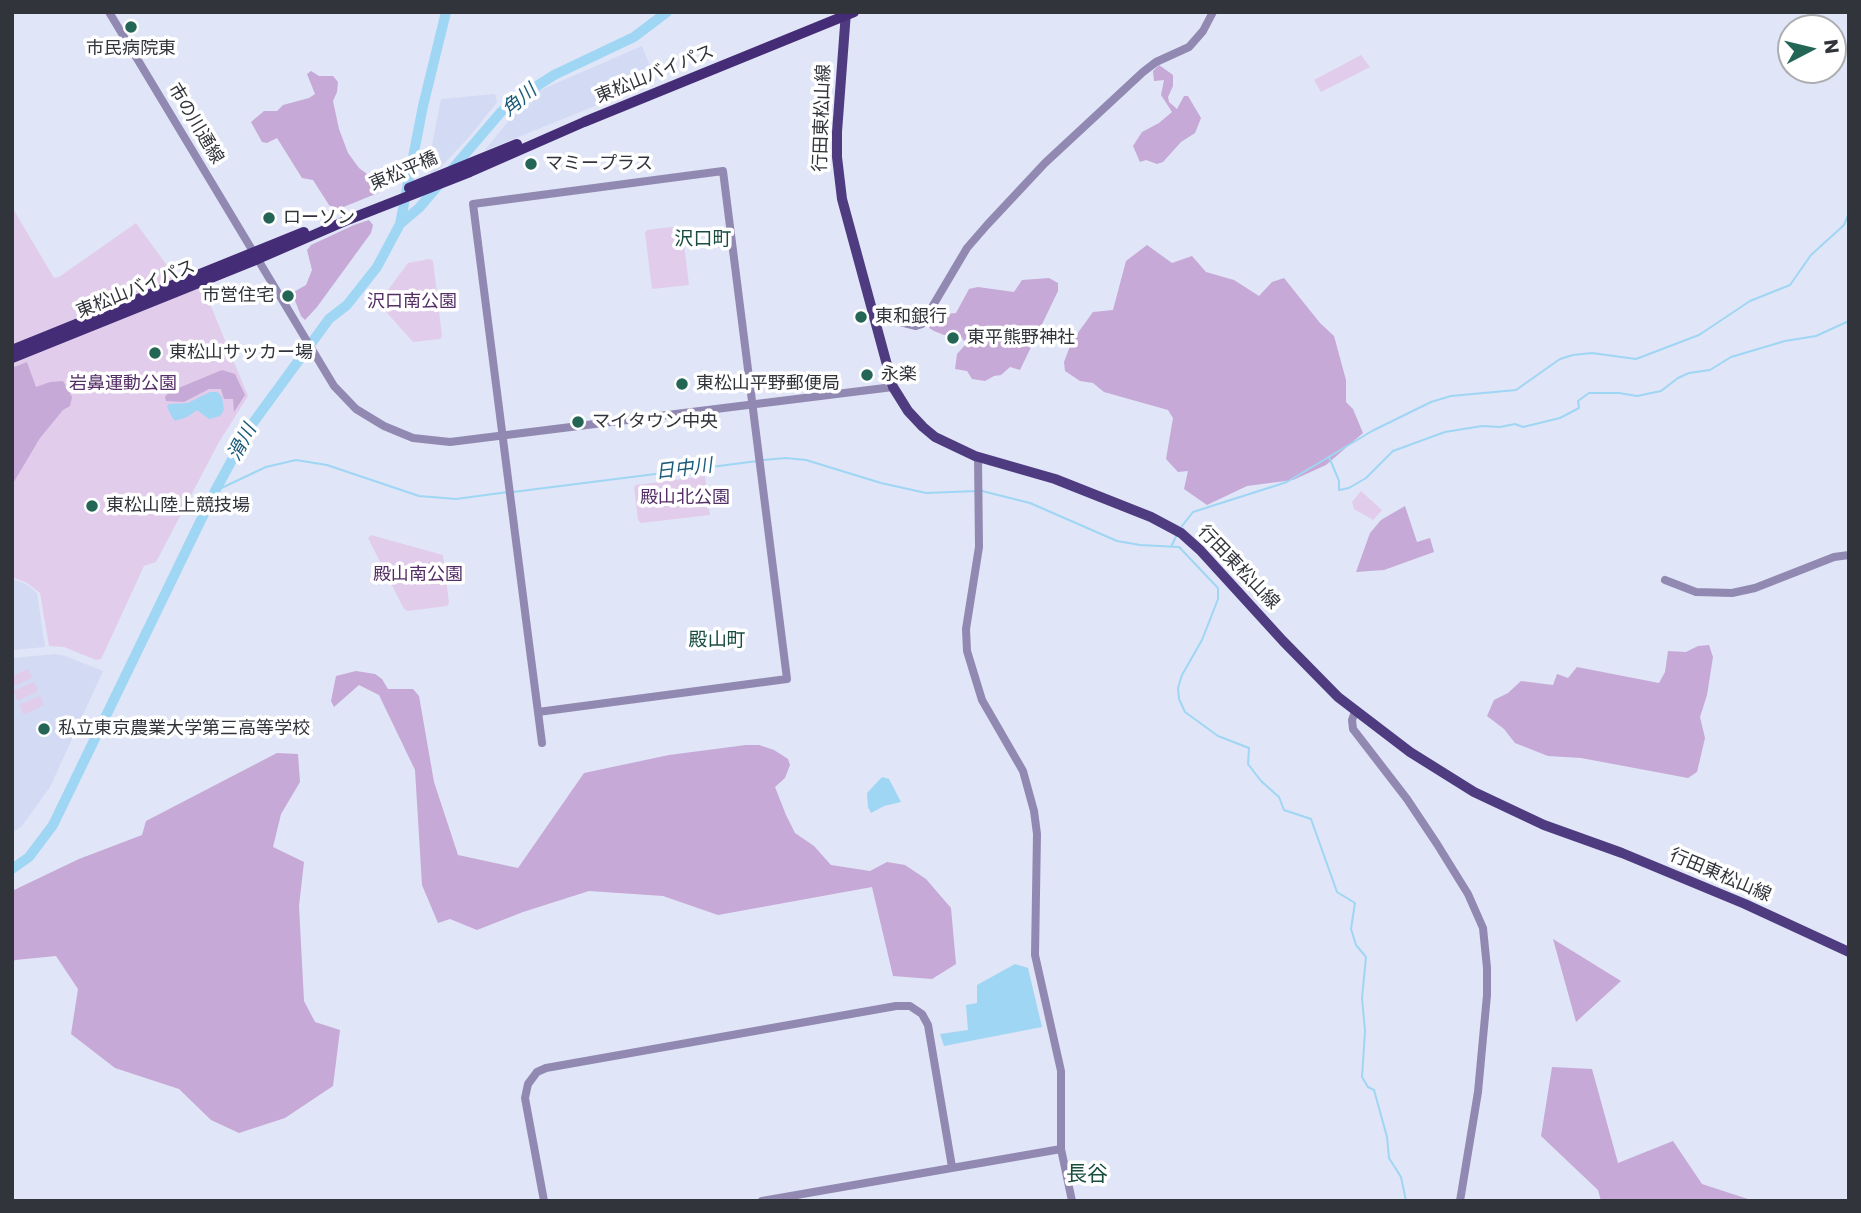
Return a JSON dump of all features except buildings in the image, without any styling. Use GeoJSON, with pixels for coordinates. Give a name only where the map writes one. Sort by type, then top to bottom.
{"type":"FeatureCollection","features":[{"type":"Feature","properties":{"kind":"highway","name":"東松山バイパス"},"geometry":{"type":"LineString","coordinates":[[471,168],[846,13]]}},
{"type":"Feature","properties":{"kind":"highway","name":"東松平橋"},"geometry":{"type":"LineString","coordinates":[[350,216],[471,168]]}},
{"type":"Feature","properties":{"kind":"highway","name":"東松山バイパス"},"geometry":{"type":"LineString","coordinates":[[12,358],[350,216]]}},
{"type":"Feature","properties":{"kind":"highway","name":"東松山バイパス"},"geometry":{"type":"LineString","coordinates":[[12,350],[256,255]]}},
{"type":"Feature","properties":{"kind":"main road","name":"行田東松山線"},"geometry":{"type":"LineString","coordinates":[[846,13],[837,157],[846,216],[893,387],[916,420],[935,437],[978,457],[1055,479],[1151,517],[1181,533],[1212,562],[1311,670],[1355,712],[1440,773],[1509,809],[1745,904],[1849,952]]}},
{"type":"Feature","properties":{"kind":"street","name":"市の川通線"},"geometry":{"type":"LineString","coordinates":[[109,12],[318,360],[345,399],[370,419],[399,434],[437,442],[503,436],[893,387]]}},
{"type":"Feature","properties":{"kind":"street"},"geometry":{"type":"LineString","coordinates":[[872,315],[916,326],[922,324],[967,248],[995,216],[1045,163],[1143,72],[1156,62],[1189,47],[1203,31],[1213,12]]}},
{"type":"Feature","properties":{"kind":"street"},"geometry":{"type":"LineString","coordinates":[[538,712],[787,678],[723,172],[473,204],[510,498],[542,743]]}},
{"type":"Feature","properties":{"kind":"street"},"geometry":{"type":"LineString","coordinates":[[978,457],[979,547],[966,629],[967,652],[982,701],[1023,771],[1034,811],[1037,834],[1035,955],[1061,1071],[1061,1149],[1072,1201]]}},
{"type":"Feature","properties":{"kind":"street"},"geometry":{"type":"LineString","coordinates":[[1665,580],[1696,592],[1732,593],[1755,588],[1834,557],[1849,555]]}},
{"type":"Feature","properties":{"kind":"street"},"geometry":{"type":"LineString","coordinates":[[1355,712],[1353,729],[1407,799],[1437,844],[1468,894],[1483,928],[1487,995],[1478,1092],[1460,1201]]}},
{"type":"Feature","properties":{"kind":"street"},"geometry":{"type":"LineString","coordinates":[[544,1201],[526,1098],[528,1084],[537,1072],[586,1060],[896,1006],[911,1006],[922,1014],[928,1025],[952,1167]]}},
{"type":"Feature","properties":{"kind":"street"},"geometry":{"type":"LineString","coordinates":[[762,1201],[1061,1149]]}},
{"type":"Feature","properties":{"kind":"shaded area"},"geometry":{"type":"Polygon","coordinates":[[[642,46],[656,81],[484,151],[526,100],[536,92],[642,46]]]}},
{"type":"Feature","properties":{"kind":"shaded area"},"geometry":{"type":"Polygon","coordinates":[[[1159,65],[1173,75],[1169,102],[1177,109],[1184,96],[1188,96],[1201,118],[1195,133],[1181,142],[1163,162],[1157,164],[1146,160],[1140,162],[1133,146],[1142,132],[1172,112],[1161,95],[1164,80],[1154,81],[1153,71],[1159,65]]]}},
{"type":"Feature","properties":{"kind":"shaded area"},"geometry":{"type":"Polygon","coordinates":[[[311,71],[319,76],[333,76],[338,82],[333,101],[348,153],[359,168],[379,183],[378,193],[336,210],[329,205],[313,180],[302,178],[277,138],[267,143],[262,142],[251,122],[264,111],[277,111],[283,105],[315,94],[307,74],[311,71]]]}},
{"type":"Feature","properties":{"kind":"shaded area"},"geometry":{"type":"Polygon","coordinates":[[[495,94],[497,102],[470,136],[439,169],[432,173],[427,171],[441,99],[495,94]]]}},
{"type":"Feature","properties":{"kind":"shaded area"},"geometry":{"type":"Polygon","coordinates":[[[369,220],[373,225],[371,233],[305,320],[292,293],[306,285],[312,270],[307,250],[311,245],[369,220]]]}},
{"type":"Feature","properties":{"kind":"shaded area"},"geometry":{"type":"Polygon","coordinates":[[[1147,245],[1172,263],[1192,256],[1206,272],[1234,280],[1259,296],[1272,282],[1284,278],[1320,323],[1334,336],[1346,380],[1346,402],[1353,409],[1363,433],[1326,465],[1293,480],[1247,486],[1207,505],[1184,489],[1188,471],[1178,472],[1166,459],[1173,418],[1168,410],[1104,392],[1093,383],[1080,381],[1065,371],[1064,362],[1072,341],[1093,312],[1113,310],[1126,261],[1147,245]]]}},
{"type":"Feature","properties":{"kind":"shaded area"},"geometry":{"type":"Polygon","coordinates":[[[1049,278],[1058,283],[1058,291],[1020,370],[1010,367],[1001,375],[985,381],[972,379],[967,371],[955,369],[957,354],[966,344],[960,335],[944,335],[929,328],[932,322],[940,315],[956,313],[969,289],[978,287],[1014,292],[1022,280],[1049,278]]]}},
{"type":"Feature","properties":{"kind":"shaded area"},"geometry":{"type":"Polygon","coordinates":[[[27,362],[36,387],[63,381],[72,397],[70,406],[63,410],[40,438],[12,485],[12,368],[27,362]]]}},
{"type":"Feature","properties":{"kind":"shaded area"},"geometry":{"type":"Polygon","coordinates":[[[222,370],[235,374],[245,395],[234,412],[233,399],[224,399],[221,389],[209,389],[184,402],[166,401],[165,397],[169,392],[222,370]]]}},
{"type":"Feature","properties":{"kind":"shaded area"},"geometry":{"type":"Polygon","coordinates":[[[1405,506],[1417,542],[1430,538],[1434,552],[1384,570],[1356,572],[1370,533],[1381,520],[1405,506]]]}},
{"type":"Feature","properties":{"kind":"shaded area"},"geometry":{"type":"Polygon","coordinates":[[[12,579],[26,584],[37,593],[45,647],[12,650],[12,579]]]}},
{"type":"Feature","properties":{"kind":"shaded area"},"geometry":{"type":"Polygon","coordinates":[[[1709,645],[1713,657],[1707,695],[1700,717],[1705,738],[1697,772],[1688,778],[1581,758],[1548,756],[1515,743],[1504,729],[1487,716],[1494,700],[1508,693],[1521,681],[1553,685],[1557,674],[1568,678],[1577,667],[1659,683],[1665,672],[1668,651],[1686,652],[1698,646],[1709,645]]]}},
{"type":"Feature","properties":{"kind":"shaded area","name":"私立東京農業大学第三高等学校"},"geometry":{"type":"Polygon","coordinates":[[[56,654],[103,671],[50,787],[22,826],[12,833],[12,658],[56,654]]]}},
{"type":"Feature","properties":{"kind":"shaded area"},"geometry":{"type":"Polygon","coordinates":[[[356,671],[375,674],[388,689],[413,689],[419,696],[434,782],[458,855],[518,868],[584,773],[669,755],[759,745],[788,759],[790,765],[785,778],[775,787],[786,815],[795,833],[814,846],[831,865],[870,871],[887,862],[905,865],[926,879],[951,908],[956,964],[932,979],[893,976],[872,887],[718,915],[663,896],[589,891],[477,930],[450,919],[438,923],[422,885],[415,770],[379,695],[359,685],[334,707],[331,701],[336,676],[356,671]]]}},
{"type":"Feature","properties":{"kind":"shaded area"},"geometry":{"type":"Polygon","coordinates":[[[277,753],[298,754],[300,782],[281,814],[273,847],[304,862],[299,906],[304,1001],[315,1022],[340,1030],[333,1086],[285,1118],[239,1133],[211,1120],[179,1089],[115,1068],[71,1034],[78,989],[56,956],[15,960],[12,964],[12,891],[79,859],[142,835],[146,821],[277,753]]]}},
{"type":"Feature","properties":{"kind":"shaded area"},"geometry":{"type":"Polygon","coordinates":[[[1553,939],[1621,981],[1576,1022],[1553,939]]]}},
{"type":"Feature","properties":{"kind":"shaded area"},"geometry":{"type":"Polygon","coordinates":[[[1552,1067],[1592,1069],[1618,1163],[1673,1141],[1702,1184],[1754,1201],[1601,1201],[1598,1190],[1541,1136],[1552,1067]]]}},
{"type":"Feature","properties":{"kind":"green space"},"geometry":{"type":"Polygon","coordinates":[[[1361,55],[1370,67],[1321,92],[1314,80],[1361,55]]]}},
{"type":"Feature","properties":{"kind":"green space","name":"岩鼻運動公園"},"geometry":{"type":"Polygon","coordinates":[[[12,207],[54,278],[136,223],[187,293],[203,287],[248,396],[219,442],[156,562],[144,566],[101,659],[96,660],[64,647],[49,646],[40,593],[27,583],[12,577],[12,207]]]}},
{"type":"Feature","properties":{"kind":"green space"},"geometry":{"type":"Polygon","coordinates":[[[679,226],[682,228],[689,285],[652,289],[645,233],[647,230],[679,226]]]}},
{"type":"Feature","properties":{"kind":"green space","name":"沢口南公園"},"geometry":{"type":"Polygon","coordinates":[[[430,259],[433,261],[442,336],[440,339],[413,342],[380,305],[380,301],[408,263],[430,259]]]}},
{"type":"Feature","properties":{"kind":"green space","name":"殿山北公園"},"geometry":{"type":"Polygon","coordinates":[[[705,476],[710,515],[641,523],[638,520],[634,487],[636,485],[705,476]]]}},
{"type":"Feature","properties":{"kind":"green space"},"geometry":{"type":"Polygon","coordinates":[[[1361,491],[1382,510],[1373,520],[1354,509],[1352,502],[1361,491]]]}},
{"type":"Feature","properties":{"kind":"green space","name":"殿山南公園"},"geometry":{"type":"Polygon","coordinates":[[[371,535],[443,555],[449,603],[447,606],[408,611],[404,609],[368,538],[371,535]]]}},
{"type":"Feature","properties":{"kind":"green space"},"geometry":{"type":"Polygon","coordinates":[[[28,669],[32,678],[12,687],[12,676],[28,669]]]}},
{"type":"Feature","properties":{"kind":"green space"},"geometry":{"type":"Polygon","coordinates":[[[34,682],[38,691],[18,701],[13,691],[34,682]]]}},
{"type":"Feature","properties":{"kind":"green space"},"geometry":{"type":"Polygon","coordinates":[[[40,696],[44,705],[24,715],[19,705],[40,696]]]}},
{"type":"Feature","properties":{"kind":"water"},"geometry":{"type":"Polygon","coordinates":[[[210,392],[217,392],[222,397],[224,410],[220,416],[209,419],[197,410],[175,421],[167,407],[169,404],[188,403],[210,392]]]}},
{"type":"Feature","properties":{"kind":"water"},"geometry":{"type":"Polygon","coordinates":[[[882,777],[889,779],[901,802],[871,813],[867,793],[882,777]]]}},
{"type":"Feature","properties":{"kind":"water"},"geometry":{"type":"Polygon","coordinates":[[[1015,964],[1028,968],[1042,1027],[944,1046],[940,1034],[968,1030],[966,1005],[977,1003],[977,985],[1015,964]]]}},
{"type":"Feature","properties":{"kind":"waterway","name":"滑川"},"geometry":{"type":"LineString","coordinates":[[12,869],[29,857],[53,825],[215,491],[250,427],[329,319],[347,305],[377,267],[400,224],[423,106],[446,12]]}},
{"type":"Feature","properties":{"kind":"waterway","name":"角川"},"geometry":{"type":"LineString","coordinates":[[400,224],[419,208],[501,112],[515,100],[554,75],[634,37],[667,12]]}},
{"type":"Feature","properties":{"kind":"waterway"},"geometry":{"type":"LineString","coordinates":[[1182,526],[1193,512],[1287,482],[1372,431],[1431,402],[1451,396],[1516,390],[1560,359],[1573,355],[1592,353],[1636,359],[1699,335],[1750,301],[1790,285],[1811,255],[1844,225],[1849,213]]}},
{"type":"Feature","properties":{"kind":"waterway"},"geometry":{"type":"LineString","coordinates":[[1329,457],[1339,481],[1339,490],[1349,488],[1366,478],[1393,451],[1445,432],[1482,426],[1515,424],[1523,427],[1560,418],[1579,408],[1578,401],[1589,393],[1637,396],[1661,391],[1678,378],[1689,373],[1710,370],[1731,357],[1785,341],[1816,336],[1849,321]]}},
{"type":"Feature","properties":{"kind":"waterway","name":"日中川"},"geometry":{"type":"LineString","coordinates":[[215,491],[266,467],[296,460],[327,465],[419,496],[456,499],[508,492]]}},
{"type":"Feature","properties":{"kind":"waterway","name":"日中川"},"geometry":{"type":"LineString","coordinates":[[763,460],[806,460],[881,483],[926,493],[977,491]]}},
{"type":"Feature","properties":{"kind":"waterway","name":"日中川"},"geometry":{"type":"LineString","coordinates":[[513,492],[758,461]]}},
{"type":"Feature","properties":{"kind":"waterway"},"geometry":{"type":"LineString","coordinates":[[982,491],[1030,503],[1117,541],[1179,547],[1218,588],[1218,599],[1202,640],[1182,675],[1178,688],[1179,699],[1185,712],[1218,736],[1249,748],[1248,764],[1261,781],[1279,797],[1284,810],[1311,819],[1337,892],[1355,903],[1351,929],[1356,945],[1366,957],[1362,998],[1365,1031],[1362,1077],[1368,1087],[1374,1090],[1387,1137],[1389,1158],[1401,1177],[1406,1201]]}},
{"type":"Feature","properties":{"kind":"waterway"},"geometry":{"type":"LineString","coordinates":[[1172,545],[1177,534]]}},
{"type":"Feature","properties":{"kind":"place","name":"市民病院東"},"geometry":{"type":"Point","coordinates":[131,27]}},
{"type":"Feature","properties":{"kind":"place","name":"マミープラス"},"geometry":{"type":"Point","coordinates":[531,164]}},
{"type":"Feature","properties":{"kind":"place","name":"ローソン"},"geometry":{"type":"Point","coordinates":[269,218]}},
{"type":"Feature","properties":{"kind":"place","name":"市営住宅"},"geometry":{"type":"Point","coordinates":[288,296]}},
{"type":"Feature","properties":{"kind":"place","name":"東和銀行"},"geometry":{"type":"Point","coordinates":[861,317]}},
{"type":"Feature","properties":{"kind":"place","name":"東平熊野神社"},"geometry":{"type":"Point","coordinates":[953,338]}},
{"type":"Feature","properties":{"kind":"place","name":"東松山サッカー場"},"geometry":{"type":"Point","coordinates":[155,353]}},
{"type":"Feature","properties":{"kind":"place","name":"永楽"},"geometry":{"type":"Point","coordinates":[867,375]}},
{"type":"Feature","properties":{"kind":"place","name":"東松山平野郵便局"},"geometry":{"type":"Point","coordinates":[682,384]}},
{"type":"Feature","properties":{"kind":"place","name":"マイタウン中央"},"geometry":{"type":"Point","coordinates":[578,422]}},
{"type":"Feature","properties":{"kind":"place","name":"東松山陸上競技場"},"geometry":{"type":"Point","coordinates":[92,506]}},
{"type":"Feature","properties":{"kind":"place","name":"私立東京農業大学第三高等学校"},"geometry":{"type":"Point","coordinates":[44,729]}},
{"type":"Feature","properties":{"kind":"district","name":"沢口町"},"geometry":{"type":"Point","coordinates":[703,240]}},
{"type":"Feature","properties":{"kind":"district","name":"殿山町"},"geometry":{"type":"Point","coordinates":[717,641]}},
{"type":"Feature","properties":{"kind":"district","name":"長谷"},"geometry":{"type":"Point","coordinates":[1087,1176]}}]}
